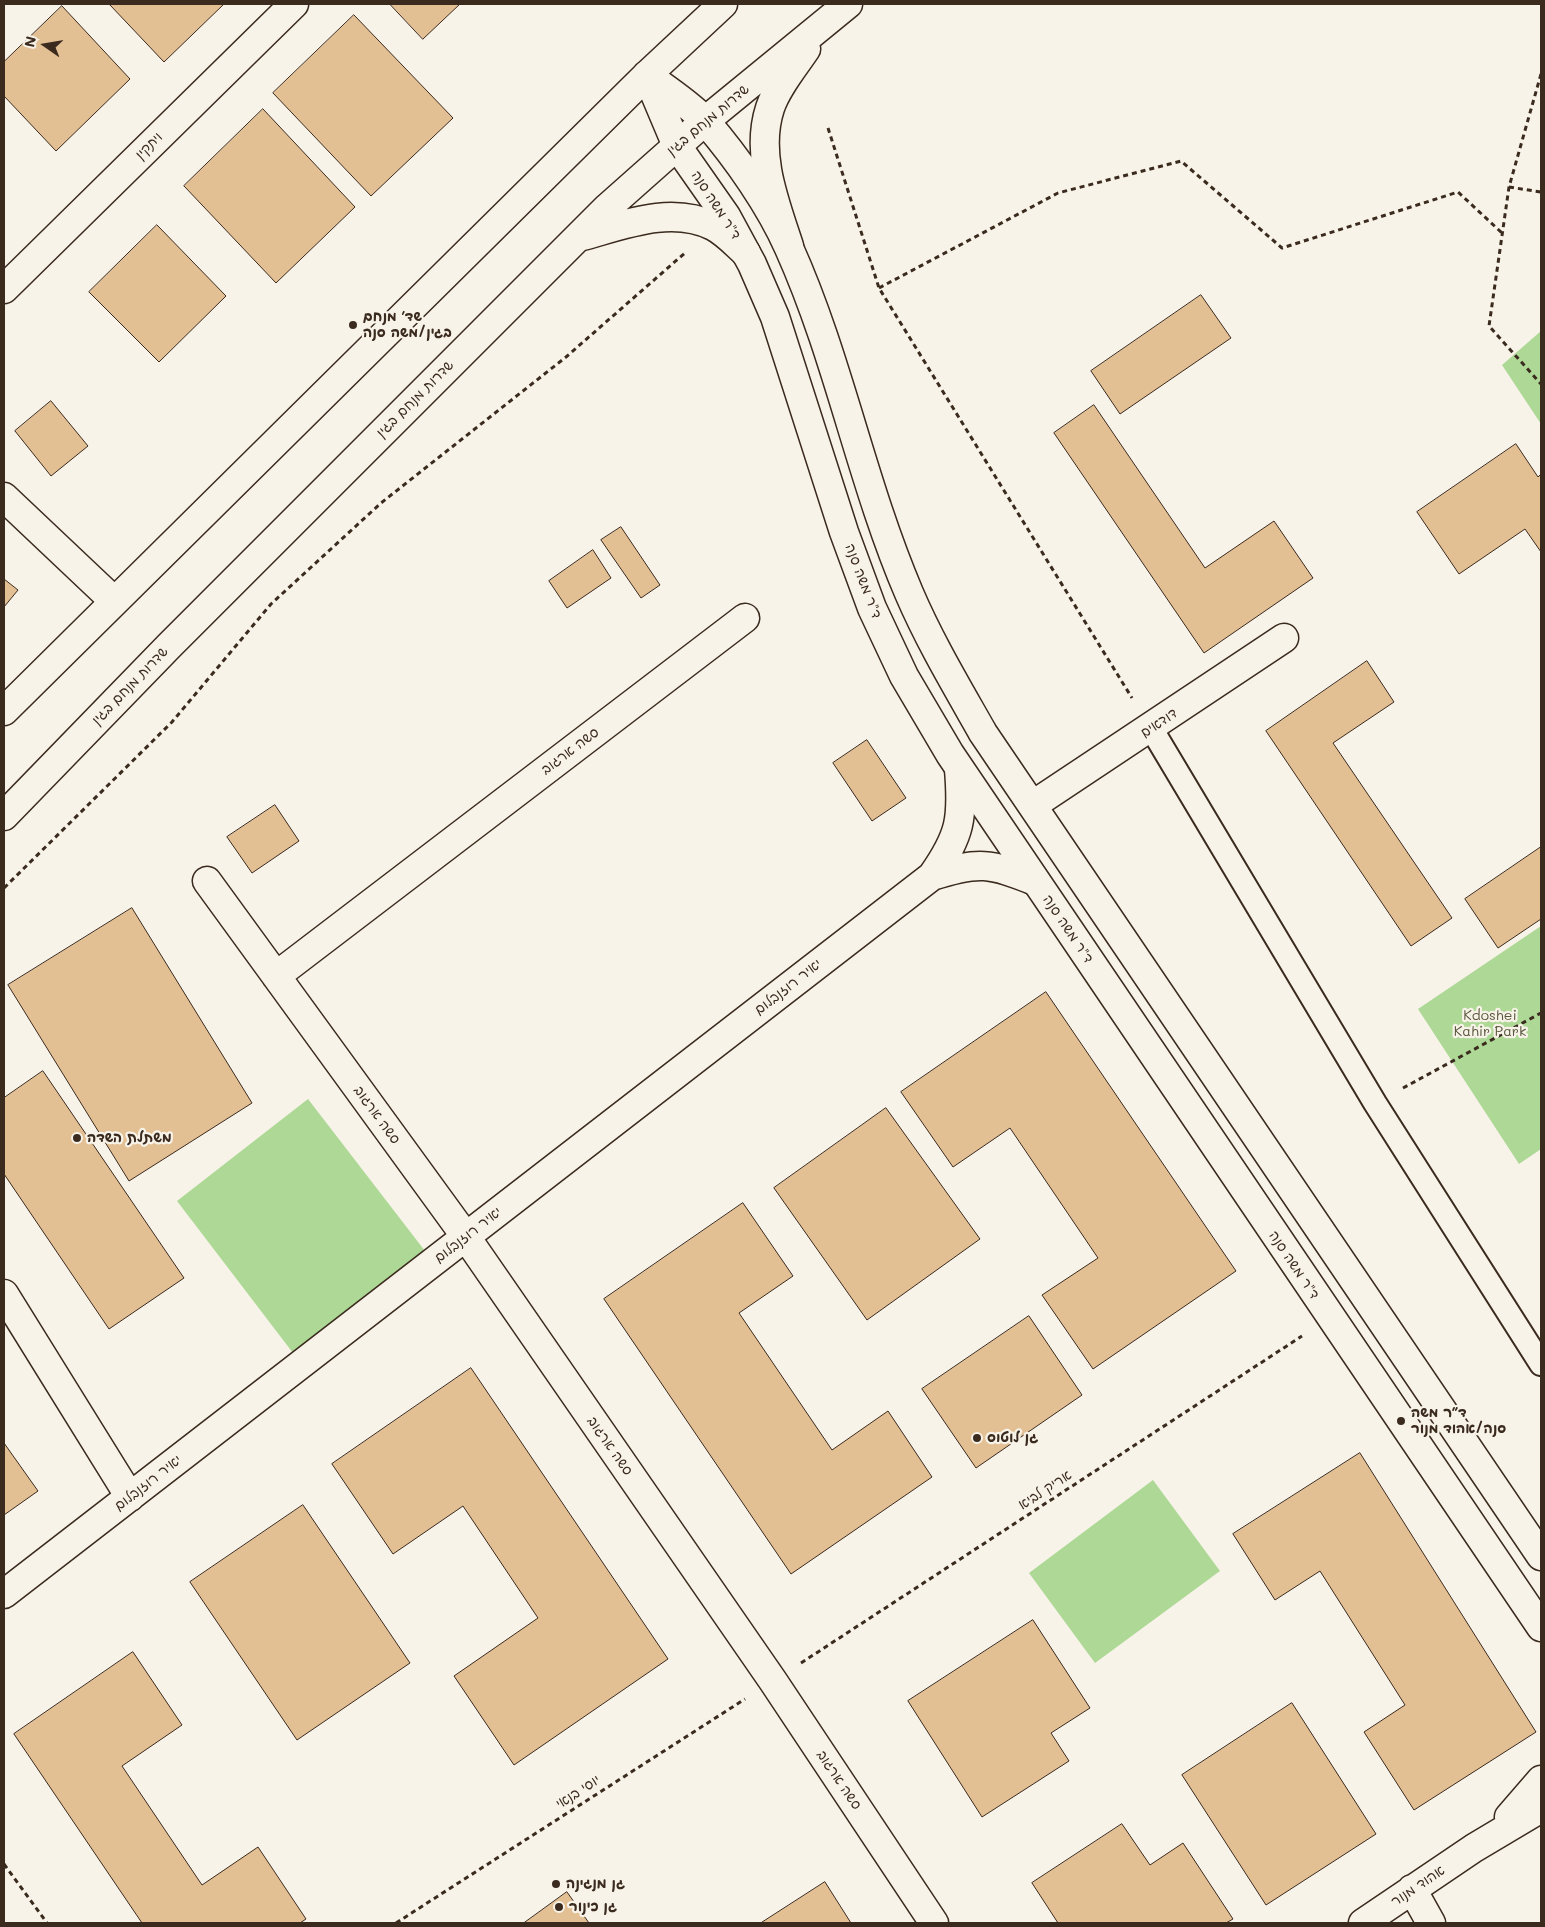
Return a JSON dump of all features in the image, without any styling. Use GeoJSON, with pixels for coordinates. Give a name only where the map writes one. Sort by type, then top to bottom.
{"type":"FeatureCollection","features":[{"type":"Feature","properties":{"kind":"street","name":"ויתקין"},"geometry":{"type":"LineString","coordinates":[[4,289],[294,4]]}},
{"type":"Feature","properties":{"kind":"street"},"geometry":{"type":"LineString","coordinates":[[4,711],[647,75],[723,4]]}},
{"type":"Feature","properties":{"kind":"street","name":"שדרות מנחם בגין"},"geometry":{"type":"LineString","coordinates":[[4,816],[575,238],[705,121],[848,4]]}},
{"type":"Feature","properties":{"kind":"street"},"geometry":{"type":"LineString","coordinates":[[820,28],[770,106],[765,129],[768,183],[788,246],[812,303],[882,518],[909,592],[939,657],[983,733],[1541,1556]]}},
{"type":"Feature","properties":{"kind":"street"},"geometry":{"type":"LineString","coordinates":[[647,75],[705,121],[760,195],[788,246]]}},
{"type":"Feature","properties":{"kind":"street","name":"ד\"ר משה סנה"},"geometry":{"type":"LineString","coordinates":[[647,75],[677,146],[726,216],[746,253],[775,317],[844,532],[872,608],[904,676],[959,769],[1541,1627]]}},
{"type":"Feature","properties":{"kind":"street"},"geometry":{"type":"LineString","coordinates":[[575,238],[628,221],[654,218],[695,219],[715,226],[746,253]]}},
{"type":"Feature","properties":{"kind":"street"},"geometry":{"type":"LineString","coordinates":[[4,497],[114,601]]}},
{"type":"Feature","properties":{"kind":"street","name":"סשה ארגוב"},"geometry":{"type":"LineString","coordinates":[[276,976],[745,618]]}},
{"type":"Feature","properties":{"kind":"street","name":"דודאים"},"geometry":{"type":"LineString","coordinates":[[1033,805],[1284,638]]}},
{"type":"Feature","properties":{"kind":"street","name":"יאיר רוזנבלום"},"geometry":{"type":"LineString","coordinates":[[4,1594],[932,876],[951,849],[958,827],[962,804],[959,769]]}},
{"type":"Feature","properties":{"kind":"street","name":"יאיר רוזנבלום"},"geometry":{"type":"LineString","coordinates":[[932,876],[958,868],[986,864],[1006,869],[1036,881]]}},
{"type":"Feature","properties":{"kind":"street","name":"סשה ארגוב"},"geometry":{"type":"LineString","coordinates":[[207,881],[466,1237],[773,1681],[934,1923]]}},
{"type":"Feature","properties":{"kind":"street"},"geometry":{"type":"LineString","coordinates":[[4,1294],[130,1497]]}},
{"type":"Feature","properties":{"kind":"street","name":"אהוד מנור"},"geometry":{"type":"LineString","coordinates":[[1474,1848],[1512,1814],[1541,1780]]}},
{"type":"Feature","properties":{"kind":"street","name":"אהוד מנור"},"geometry":{"type":"LineString","coordinates":[[1363,1923],[1474,1848],[1541,1808]]}},
{"type":"Feature","properties":{"kind":"street"},"geometry":{"type":"LineString","coordinates":[[1412,1889],[1431,1923]]}},
{"type":"Feature","properties":{"kind":"lane"},"geometry":{"type":"LineString","coordinates":[[1151,728],[1375,1103],[1541,1364]]}},
{"type":"Feature","properties":{"kind":"path"},"geometry":{"type":"LineString","coordinates":[[1541,74],[1509,187],[1489,326],[1541,384]]}},
{"type":"Feature","properties":{"kind":"path"},"geometry":{"type":"LineString","coordinates":[[828,128],[879,288],[1151,728]]}},
{"type":"Feature","properties":{"kind":"path"},"geometry":{"type":"LineString","coordinates":[[879,288],[1058,193],[1181,161],[1282,248],[1458,192],[1502,233]]}},
{"type":"Feature","properties":{"kind":"path"},"geometry":{"type":"LineString","coordinates":[[1509,187],[1541,192]]}},
{"type":"Feature","properties":{"kind":"path"},"geometry":{"type":"LineString","coordinates":[[4,888],[172,722],[271,604],[381,504],[566,357],[688,251]]}},
{"type":"Feature","properties":{"kind":"path"},"geometry":{"type":"LineString","coordinates":[[1375,1103],[1541,1013]]}},
{"type":"Feature","properties":{"kind":"path","name":"אריק לביא"},"geometry":{"type":"LineString","coordinates":[[773,1681],[1330,1318]]}},
{"type":"Feature","properties":{"kind":"path","name":"יוסי בנאי"},"geometry":{"type":"LineString","coordinates":[[396,1923],[773,1681]]}},
{"type":"Feature","properties":{"kind":"path"},"geometry":{"type":"LineString","coordinates":[[4,1864],[47,1923]]}},
{"type":"Feature","properties":{"kind":"green space"},"geometry":{"type":"Polygon","coordinates":[[[1541,331],[1541,424],[1502,365],[1541,331]]]}},
{"type":"Feature","properties":{"kind":"green space","name":"Kdoshei Kahir Park"},"geometry":{"type":"Polygon","coordinates":[[[1541,926],[1541,1149],[1519,1164],[1418,1009],[1541,926]]]}},
{"type":"Feature","properties":{"kind":"green space"},"geometry":{"type":"Polygon","coordinates":[[[308,1099],[425,1251],[293,1353],[177,1201],[308,1099]]]}},
{"type":"Feature","properties":{"kind":"green space"},"geometry":{"type":"Polygon","coordinates":[[[1153,1480],[1220,1571],[1095,1663],[1029,1573],[1153,1480]]]}},
{"type":"Feature","properties":{"kind":"building"},"geometry":{"type":"Polygon","coordinates":[[[111,4],[224,4],[164,62],[111,4]]]}},
{"type":"Feature","properties":{"kind":"building"},"geometry":{"type":"Polygon","coordinates":[[[390,4],[460,4],[423,39],[390,4]]]}},
{"type":"Feature","properties":{"kind":"building"},"geometry":{"type":"Polygon","coordinates":[[[62,6],[130,79],[56,151],[4,96],[4,62],[62,6]]]}},
{"type":"Feature","properties":{"kind":"building"},"geometry":{"type":"Polygon","coordinates":[[[354,15],[453,118],[371,196],[273,93],[354,15]]]}},
{"type":"Feature","properties":{"kind":"building"},"geometry":{"type":"Polygon","coordinates":[[[263,109],[355,207],[276,283],[184,186],[263,109]]]}},
{"type":"Feature","properties":{"kind":"building"},"geometry":{"type":"Polygon","coordinates":[[[157,225],[226,296],[159,362],[89,292],[157,225]]]}},
{"type":"Feature","properties":{"kind":"building"},"geometry":{"type":"Polygon","coordinates":[[[1201,295],[1231,338],[1120,414],[1091,371],[1201,295]]]}},
{"type":"Feature","properties":{"kind":"building"},"geometry":{"type":"Polygon","coordinates":[[[51,401],[88,446],[51,476],[15,431],[51,401]]]}},
{"type":"Feature","properties":{"kind":"building"},"geometry":{"type":"Polygon","coordinates":[[[1094,405],[1205,568],[1274,521],[1313,578],[1204,653],[1054,433],[1094,405]]]}},
{"type":"Feature","properties":{"kind":"building"},"geometry":{"type":"Polygon","coordinates":[[[1516,444],[1538,477],[1541,474],[1541,552],[1525,529],[1459,574],[1417,512],[1516,444]]]}},
{"type":"Feature","properties":{"kind":"building"},"geometry":{"type":"Polygon","coordinates":[[[621,527],[660,585],[641,598],[601,540],[621,527]]]}},
{"type":"Feature","properties":{"kind":"building"},"geometry":{"type":"Polygon","coordinates":[[[593,550],[611,578],[567,608],[549,581],[593,550]]]}},
{"type":"Feature","properties":{"kind":"building"},"geometry":{"type":"Polygon","coordinates":[[[4,579],[18,590],[4,607],[4,579]]]}},
{"type":"Feature","properties":{"kind":"building"},"geometry":{"type":"Polygon","coordinates":[[[1367,661],[1394,702],[1333,743],[1452,918],[1411,946],[1266,731],[1367,661]]]}},
{"type":"Feature","properties":{"kind":"building"},"geometry":{"type":"Polygon","coordinates":[[[867,740],[906,798],[872,821],[833,763],[867,740]]]}},
{"type":"Feature","properties":{"kind":"building"},"geometry":{"type":"Polygon","coordinates":[[[275,805],[299,841],[252,873],[227,837],[275,805]]]}},
{"type":"Feature","properties":{"kind":"building"},"geometry":{"type":"Polygon","coordinates":[[[1541,847],[1541,919],[1498,948],[1465,899],[1541,847]]]}},
{"type":"Feature","properties":{"kind":"building"},"geometry":{"type":"Polygon","coordinates":[[[132,908],[252,1103],[129,1181],[8,985],[132,908]]]}},
{"type":"Feature","properties":{"kind":"building"},"geometry":{"type":"Polygon","coordinates":[[[1046,992],[1236,1271],[1093,1369],[1042,1295],[1098,1258],[1010,1128],[953,1167],[901,1092],[1046,992]]]}},
{"type":"Feature","properties":{"kind":"building"},"geometry":{"type":"Polygon","coordinates":[[[43,1071],[184,1278],[109,1329],[4,1174],[4,1098],[43,1071]]]}},
{"type":"Feature","properties":{"kind":"building"},"geometry":{"type":"Polygon","coordinates":[[[886,1108],[980,1239],[867,1320],[774,1188],[886,1108]]]}},
{"type":"Feature","properties":{"kind":"building"},"geometry":{"type":"Polygon","coordinates":[[[743,1203],[793,1276],[739,1313],[832,1450],[888,1411],[932,1477],[791,1574],[604,1299],[743,1203]]]}},
{"type":"Feature","properties":{"kind":"building"},"geometry":{"type":"Polygon","coordinates":[[[1029,1316],[1082,1395],[976,1468],[922,1389],[1029,1316]]]}},
{"type":"Feature","properties":{"kind":"building"},"geometry":{"type":"Polygon","coordinates":[[[471,1368],[668,1659],[514,1765],[454,1676],[538,1618],[463,1506],[393,1554],[332,1464],[471,1368]]]}},
{"type":"Feature","properties":{"kind":"building"},"geometry":{"type":"Polygon","coordinates":[[[4,1443],[38,1491],[4,1515],[4,1443]]]}},
{"type":"Feature","properties":{"kind":"building"},"geometry":{"type":"Polygon","coordinates":[[[1360,1453],[1536,1732],[1414,1810],[1364,1732],[1405,1705],[1320,1571],[1275,1600],[1233,1534],[1360,1453]]]}},
{"type":"Feature","properties":{"kind":"building"},"geometry":{"type":"Polygon","coordinates":[[[303,1505],[410,1663],[297,1740],[190,1582],[303,1505]]]}},
{"type":"Feature","properties":{"kind":"building"},"geometry":{"type":"Polygon","coordinates":[[[1033,1620],[1090,1708],[1051,1733],[1069,1761],[982,1817],[908,1701],[1033,1620]]]}},
{"type":"Feature","properties":{"kind":"building"},"geometry":{"type":"Polygon","coordinates":[[[133,1652],[182,1725],[122,1766],[202,1885],[258,1847],[306,1919],[300,1923],[142,1923],[14,1734],[133,1652]]]}},
{"type":"Feature","properties":{"kind":"building"},"geometry":{"type":"Polygon","coordinates":[[[1292,1703],[1376,1834],[1266,1905],[1182,1775],[1292,1703]]]}},
{"type":"Feature","properties":{"kind":"building"},"geometry":{"type":"Polygon","coordinates":[[[1122,1824],[1150,1865],[1183,1843],[1233,1919],[1226,1923],[1058,1923],[1032,1883],[1122,1824]]]}},
{"type":"Feature","properties":{"kind":"building"},"geometry":{"type":"Polygon","coordinates":[[[825,1882],[851,1923],[761,1923],[825,1882]]]}},
{"type":"Feature","properties":{"kind":"building"},"geometry":{"type":"Polygon","coordinates":[[[567,1892],[589,1923],[524,1923],[567,1892]]]}},
{"type":"Feature","properties":{"kind":"place","name":"שד׳ מנחם בגין/משה סנה"},"geometry":{"type":"Point","coordinates":[353,325]}},
{"type":"Feature","properties":{"kind":"place","name":"משתלת השדה"},"geometry":{"type":"Point","coordinates":[77,1138]}},
{"type":"Feature","properties":{"kind":"place","name":"ד״ר משה סנה/אהוד מנור"},"geometry":{"type":"Point","coordinates":[1401,1421]}},
{"type":"Feature","properties":{"kind":"place","name":"גן לוטוס"},"geometry":{"type":"Point","coordinates":[977,1438]}},
{"type":"Feature","properties":{"kind":"place","name":"גן מנגינה"},"geometry":{"type":"Point","coordinates":[556,1884]}},
{"type":"Feature","properties":{"kind":"place","name":"גן כינור"},"geometry":{"type":"Point","coordinates":[559,1907]}}]}
